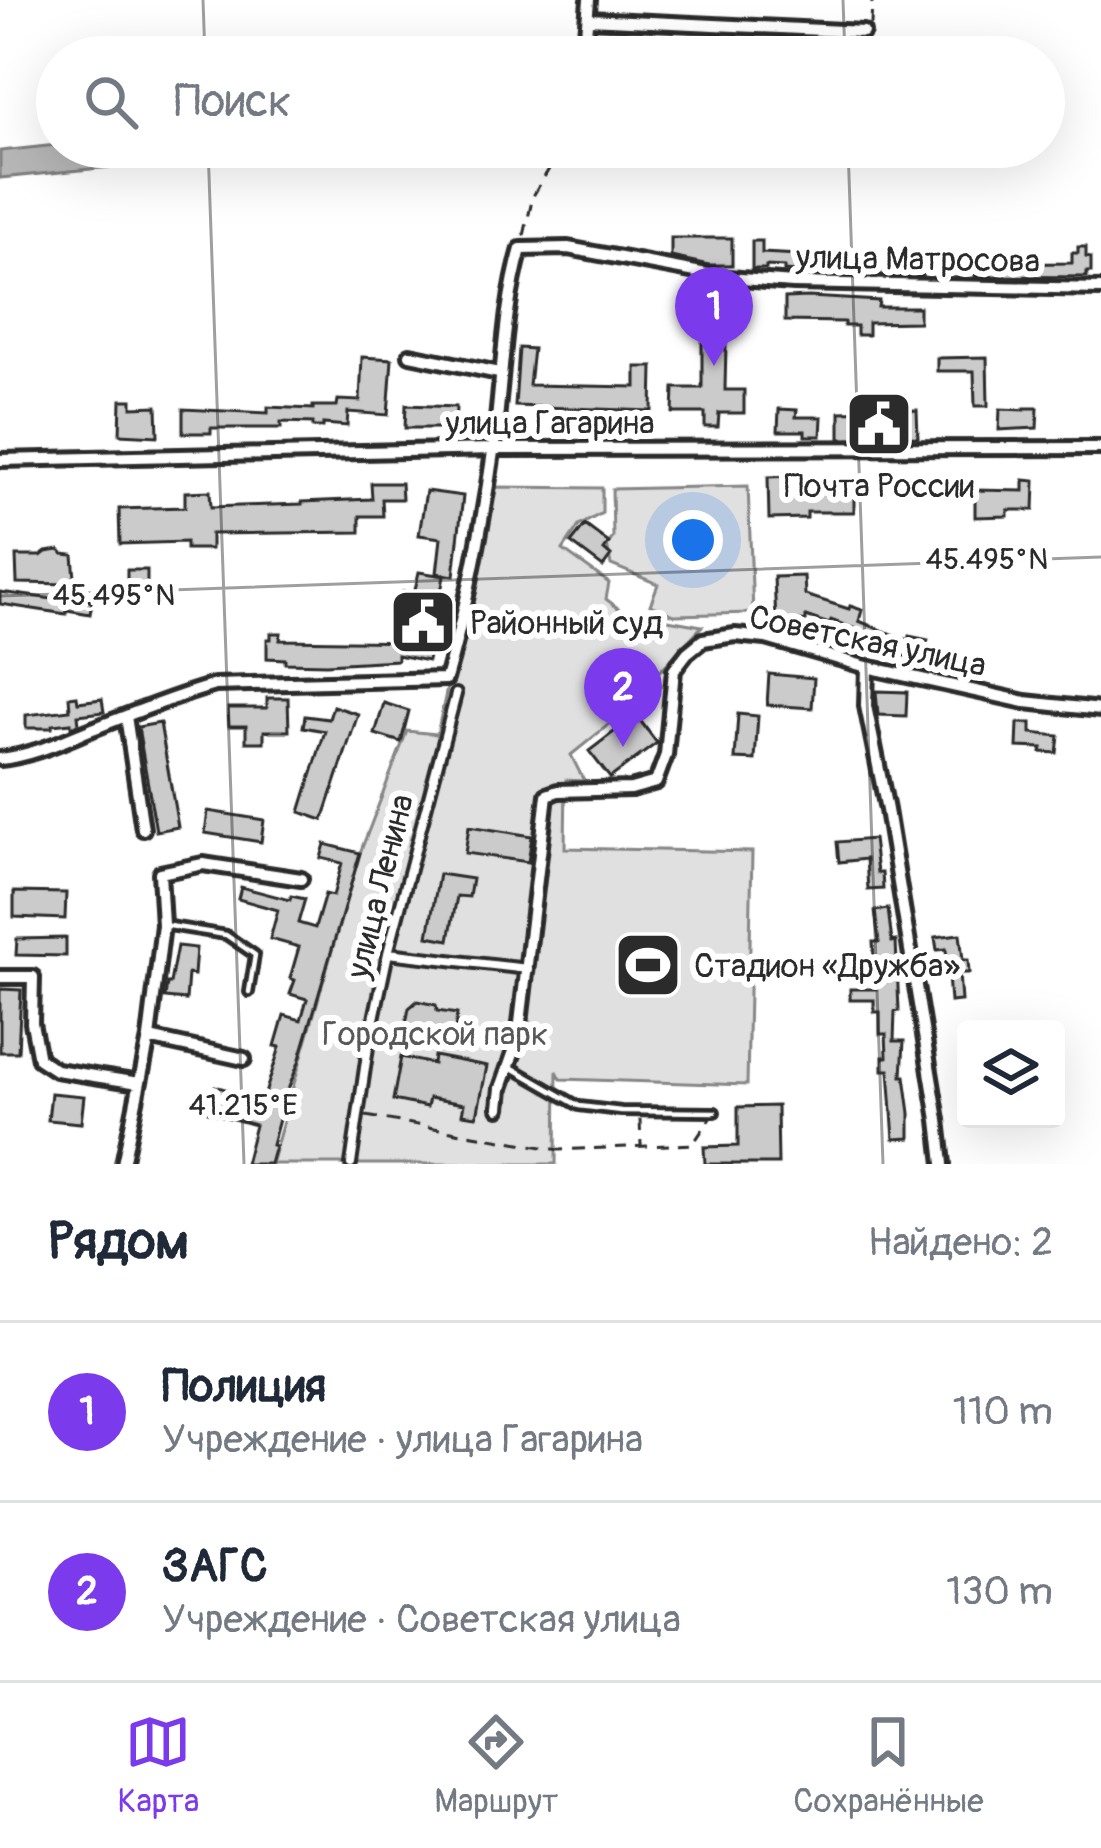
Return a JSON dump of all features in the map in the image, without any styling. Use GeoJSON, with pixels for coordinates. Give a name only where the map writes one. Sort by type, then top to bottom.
{"type":"FeatureCollection","features":[{"type":"Feature","properties":{"kind":"street"},"geometry":{"type":"LineString","coordinates":[[586,36],[589,0]]}},
{"type":"Feature","properties":{"kind":"street"},"geometry":{"type":"LineString","coordinates":[[588,19],[863,32]]}},
{"type":"Feature","properties":{"kind":"street","name":"улица Матросова"},"geometry":{"type":"LineString","coordinates":[[521,250],[568,248],[728,278],[793,283],[1101,289]]}},
{"type":"Feature","properties":{"kind":"street"},"geometry":{"type":"LineString","coordinates":[[0,759],[55,744],[215,685],[446,679],[494,448],[513,277],[521,250]]}},
{"type":"Feature","properties":{"kind":"street"},"geometry":{"type":"LineString","coordinates":[[410,356],[500,373]]}},
{"type":"Feature","properties":{"kind":"street","name":"улица Гагарина"},"geometry":{"type":"LineString","coordinates":[[0,460],[494,448],[1101,448]]}},
{"type":"Feature","properties":{"kind":"street","name":"Советская улица"},"geometry":{"type":"LineString","coordinates":[[499,1108],[518,1040],[547,795],[558,790],[631,788],[656,782],[666,755],[674,670],[703,640],[736,635],[766,638],[867,667],[1025,702],[1101,710]]}},
{"type":"Feature","properties":{"kind":"street"},"geometry":{"type":"LineString","coordinates":[[867,667],[866,706],[943,1164]]}},
{"type":"Feature","properties":{"kind":"street","name":"улица Ленина"},"geometry":{"type":"LineString","coordinates":[[351,1164],[388,953],[456,694]]}},
{"type":"Feature","properties":{"kind":"street"},"geometry":{"type":"LineString","coordinates":[[126,716],[143,830]]}},
{"type":"Feature","properties":{"kind":"street"},"geometry":{"type":"LineString","coordinates":[[123,1164],[149,1038],[164,925],[160,873],[203,864],[301,879]]}},
{"type":"Feature","properties":{"kind":"street"},"geometry":{"type":"LineString","coordinates":[[388,953],[528,969]]}},
{"type":"Feature","properties":{"kind":"street"},"geometry":{"type":"LineString","coordinates":[[0,977],[33,977],[32,1023],[39,1059],[56,1070],[139,1083]]}},
{"type":"Feature","properties":{"kind":"street"},"geometry":{"type":"LineString","coordinates":[[149,1038],[244,1059]]}},
{"type":"Feature","properties":{"kind":"lane"},"geometry":{"type":"LineString","coordinates":[[164,925],[226,935],[255,955],[250,992]]}},
{"type":"Feature","properties":{"kind":"lane"},"geometry":{"type":"LineString","coordinates":[[509,1066],[579,1106],[715,1112]]}},
{"type":"Feature","properties":{"kind":"path"},"geometry":{"type":"LineString","coordinates":[[521,250],[533,196],[550,168]]}},
{"type":"Feature","properties":{"kind":"path"},"geometry":{"type":"LineString","coordinates":[[640,1111],[641,1146]]}},
{"type":"Feature","properties":{"kind":"path"},"geometry":{"type":"LineString","coordinates":[[358,1115],[560,1150],[693,1144],[715,1112]]}},
{"type":"Feature","properties":{"kind":"green space"},"geometry":{"type":"Polygon","coordinates":[[[748,486],[753,613],[674,615],[650,605],[658,584],[611,565],[607,545],[613,538],[612,489],[748,486]]]}},
{"type":"Feature","properties":{"kind":"green space","name":"Городской парк"},"geometry":{"type":"Polygon","coordinates":[[[491,487],[602,488],[602,513],[579,526],[563,550],[609,583],[606,599],[623,612],[702,626],[612,722],[571,755],[584,781],[566,780],[565,848],[752,852],[747,1085],[561,1079],[557,1071],[556,1164],[271,1164],[360,853],[407,731],[437,734],[491,487]]]}},
{"type":"Feature","properties":{"kind":"water"},"geometry":{"type":"Polygon","coordinates":[[[36,147],[36,168],[101,168],[0,178],[0,151],[36,147]]]}},
{"type":"Feature","properties":{"kind":"building"},"geometry":{"type":"Polygon","coordinates":[[[671,238],[732,238],[732,265],[671,257],[671,238]]]}},
{"type":"Feature","properties":{"kind":"building"},"geometry":{"type":"Polygon","coordinates":[[[752,241],[762,241],[762,253],[799,255],[798,272],[784,271],[784,267],[752,269],[752,241]]]}},
{"type":"Feature","properties":{"kind":"building"},"geometry":{"type":"Polygon","coordinates":[[[1078,247],[1086,247],[1086,257],[1091,258],[1087,277],[975,276],[975,256],[987,256],[987,264],[1072,263],[1078,247]]]}},
{"type":"Feature","properties":{"kind":"building"},"geometry":{"type":"Polygon","coordinates":[[[922,255],[922,276],[817,273],[818,259],[922,255]]]}},
{"type":"Feature","properties":{"kind":"building"},"geometry":{"type":"Polygon","coordinates":[[[785,298],[879,301],[878,307],[919,307],[919,322],[868,323],[868,335],[857,335],[857,326],[844,326],[844,322],[785,321],[785,298]]]}},
{"type":"Feature","properties":{"kind":"building"},"geometry":{"type":"Polygon","coordinates":[[[702,343],[726,343],[725,390],[744,390],[744,413],[719,413],[718,427],[705,427],[705,413],[673,413],[674,388],[702,388],[702,343]]]}},
{"type":"Feature","properties":{"kind":"building"},"geometry":{"type":"Polygon","coordinates":[[[519,348],[533,349],[529,385],[636,387],[636,367],[653,367],[652,411],[515,406],[519,348]]]}},
{"type":"Feature","properties":{"kind":"building"},"geometry":{"type":"Polygon","coordinates":[[[362,357],[392,359],[388,415],[348,412],[347,426],[281,422],[281,428],[183,433],[183,409],[268,413],[268,407],[313,409],[337,406],[338,400],[360,401],[362,357]]]}},
{"type":"Feature","properties":{"kind":"building"},"geometry":{"type":"Polygon","coordinates":[[[987,357],[988,406],[975,406],[974,371],[937,371],[937,358],[987,357]]]}},
{"type":"Feature","properties":{"kind":"building"},"geometry":{"type":"Polygon","coordinates":[[[121,400],[132,400],[132,407],[157,406],[158,436],[120,434],[121,400]]]}},
{"type":"Feature","properties":{"kind":"building"},"geometry":{"type":"Polygon","coordinates":[[[406,405],[456,407],[455,428],[405,428],[406,405]]]}},
{"type":"Feature","properties":{"kind":"building"},"geometry":{"type":"Polygon","coordinates":[[[1038,408],[1037,428],[999,430],[1000,409],[1038,408]]]}},
{"type":"Feature","properties":{"kind":"building"},"geometry":{"type":"Polygon","coordinates":[[[779,409],[797,410],[796,417],[822,417],[821,436],[778,431],[779,409]]]}},
{"type":"Feature","properties":{"kind":"building","name":"Почта России"},"geometry":{"type":"Polygon","coordinates":[[[917,410],[918,437],[840,439],[840,412],[917,410]]]}},
{"type":"Feature","properties":{"kind":"building"},"geometry":{"type":"Polygon","coordinates":[[[793,476],[794,488],[854,489],[854,512],[807,512],[807,518],[769,519],[768,477],[793,476]]]}},
{"type":"Feature","properties":{"kind":"building"},"geometry":{"type":"Polygon","coordinates":[[[1024,480],[1035,481],[1034,510],[975,517],[975,490],[1024,491],[1024,480]]]}},
{"type":"Feature","properties":{"kind":"building"},"geometry":{"type":"Polygon","coordinates":[[[371,483],[401,483],[402,499],[382,499],[383,516],[360,516],[360,532],[211,534],[211,549],[186,549],[186,542],[120,544],[119,509],[185,507],[185,492],[210,491],[211,507],[302,504],[372,499],[371,483]]]}},
{"type":"Feature","properties":{"kind":"building"},"geometry":{"type":"Polygon","coordinates":[[[426,491],[463,496],[454,576],[437,573],[441,538],[419,535],[426,491]]]}},
{"type":"Feature","properties":{"kind":"building"},"geometry":{"type":"Polygon","coordinates":[[[585,525],[609,543],[604,550],[611,556],[603,567],[571,543],[585,525]]]}},
{"type":"Feature","properties":{"kind":"building"},"geometry":{"type":"Polygon","coordinates":[[[59,550],[73,555],[71,584],[17,583],[16,556],[59,550]]]}},
{"type":"Feature","properties":{"kind":"building"},"geometry":{"type":"Polygon","coordinates":[[[127,570],[147,570],[147,589],[141,589],[141,600],[100,600],[100,588],[127,588],[127,570]]]}},
{"type":"Feature","properties":{"kind":"building"},"geometry":{"type":"Polygon","coordinates":[[[419,572],[444,576],[428,661],[397,655],[397,660],[326,664],[267,658],[271,633],[281,633],[280,640],[418,642],[408,631],[412,612],[400,610],[403,592],[414,594],[419,572]]]}},
{"type":"Feature","properties":{"kind":"building"},"geometry":{"type":"Polygon","coordinates":[[[804,576],[805,595],[862,610],[859,621],[908,640],[909,636],[928,640],[923,661],[880,649],[866,642],[869,634],[831,620],[829,624],[806,616],[806,621],[776,622],[774,577],[804,576]]]}},
{"type":"Feature","properties":{"kind":"building"},"geometry":{"type":"Polygon","coordinates":[[[0,592],[92,602],[90,614],[0,604],[0,592]]]}},
{"type":"Feature","properties":{"kind":"building"},"geometry":{"type":"Polygon","coordinates":[[[769,674],[814,678],[812,708],[767,705],[769,674]]]}},
{"type":"Feature","properties":{"kind":"building"},"geometry":{"type":"Polygon","coordinates":[[[876,691],[907,692],[906,716],[878,715],[876,691]]]}},
{"type":"Feature","properties":{"kind":"building"},"geometry":{"type":"Polygon","coordinates":[[[77,696],[78,702],[102,699],[104,712],[78,715],[79,724],[71,727],[71,723],[26,728],[26,715],[70,710],[69,697],[77,696]]]}},
{"type":"Feature","properties":{"kind":"building"},"geometry":{"type":"Polygon","coordinates":[[[267,698],[288,698],[289,731],[264,731],[264,742],[246,742],[246,726],[229,726],[228,708],[267,708],[267,698]]]}},
{"type":"Feature","properties":{"kind":"building"},"geometry":{"type":"Polygon","coordinates":[[[384,703],[409,711],[401,742],[375,734],[384,703]]]}},
{"type":"Feature","properties":{"kind":"building"},"geometry":{"type":"Polygon","coordinates":[[[333,706],[358,714],[323,820],[300,812],[325,731],[303,727],[305,716],[329,719],[333,706]]]}},
{"type":"Feature","properties":{"kind":"building"},"geometry":{"type":"Polygon","coordinates":[[[738,714],[758,716],[755,760],[735,759],[738,714]]]}},
{"type":"Feature","properties":{"kind":"building"},"geometry":{"type":"Polygon","coordinates":[[[636,715],[657,743],[610,778],[589,751],[636,715]]]}},
{"type":"Feature","properties":{"kind":"building"},"geometry":{"type":"Polygon","coordinates":[[[160,723],[178,827],[156,831],[138,727],[160,723]]]}},
{"type":"Feature","properties":{"kind":"building"},"geometry":{"type":"Polygon","coordinates":[[[1018,723],[1031,723],[1031,733],[1059,736],[1057,753],[1017,747],[1018,723]]]}},
{"type":"Feature","properties":{"kind":"building"},"geometry":{"type":"Polygon","coordinates":[[[208,811],[264,820],[261,842],[205,833],[208,811]]]}},
{"type":"Feature","properties":{"kind":"building"},"geometry":{"type":"Polygon","coordinates":[[[469,826],[532,836],[528,862],[465,853],[469,826]]]}},
{"type":"Feature","properties":{"kind":"building"},"geometry":{"type":"Polygon","coordinates":[[[873,839],[883,889],[868,890],[866,859],[839,862],[837,842],[873,839]]]}},
{"type":"Feature","properties":{"kind":"building"},"geometry":{"type":"Polygon","coordinates":[[[325,844],[360,853],[285,1097],[270,1164],[245,1164],[255,1125],[208,1112],[215,1086],[263,1100],[280,1047],[275,1046],[284,1015],[301,1020],[307,999],[290,994],[299,947],[270,939],[278,910],[238,899],[241,887],[290,900],[291,896],[305,899],[298,923],[315,928],[325,894],[333,896],[342,863],[321,858],[325,844]]]}},
{"type":"Feature","properties":{"kind":"building"},"geometry":{"type":"Polygon","coordinates":[[[439,874],[472,879],[469,897],[457,896],[449,940],[428,936],[439,874]]]}},
{"type":"Feature","properties":{"kind":"building"},"geometry":{"type":"Polygon","coordinates":[[[14,892],[66,893],[65,919],[14,917],[14,892]]]}},
{"type":"Feature","properties":{"kind":"building"},"geometry":{"type":"Polygon","coordinates":[[[888,909],[892,942],[896,941],[899,1011],[895,1012],[894,1041],[904,1041],[902,1076],[910,1113],[910,1138],[894,1139],[880,1012],[874,1012],[874,1000],[850,1000],[850,989],[876,989],[873,942],[879,942],[875,911],[888,909]]]}},
{"type":"Feature","properties":{"kind":"building"},"geometry":{"type":"Polygon","coordinates":[[[960,934],[969,973],[959,973],[961,1001],[950,1002],[946,949],[937,950],[935,937],[960,934]]]}},
{"type":"Feature","properties":{"kind":"building"},"geometry":{"type":"Polygon","coordinates":[[[66,938],[66,956],[16,955],[17,939],[66,938]]]}},
{"type":"Feature","properties":{"kind":"building"},"geometry":{"type":"Polygon","coordinates":[[[177,946],[196,948],[186,1000],[165,998],[177,946]]]}},
{"type":"Feature","properties":{"kind":"building"},"geometry":{"type":"Polygon","coordinates":[[[0,989],[21,990],[18,1052],[0,1052],[0,989]]]}},
{"type":"Feature","properties":{"kind":"building"},"geometry":{"type":"Polygon","coordinates":[[[417,1001],[457,1014],[454,1039],[405,1029],[409,1008],[417,1001]]]}},
{"type":"Feature","properties":{"kind":"building"},"geometry":{"type":"Polygon","coordinates":[[[434,1056],[487,1066],[477,1116],[462,1114],[464,1104],[429,1098],[427,1107],[393,1100],[401,1057],[433,1064],[434,1056]]]}},
{"type":"Feature","properties":{"kind":"building"},"geometry":{"type":"Polygon","coordinates":[[[51,1093],[84,1096],[81,1123],[48,1120],[51,1093]]]}},
{"type":"Feature","properties":{"kind":"building"},"geometry":{"type":"Polygon","coordinates":[[[777,1106],[778,1164],[705,1164],[704,1147],[738,1146],[738,1107],[777,1106]]]}},
{"type":"Feature","properties":{"kind":"place","name":"Полиция"},"geometry":{"type":"Point","coordinates":[714,366]}},
{"type":"Feature","properties":{"kind":"place","name":"Почта России"},"geometry":{"type":"Point","coordinates":[879,424]}},
{"type":"Feature","properties":{"kind":"place","name":"Районный суд"},"geometry":{"type":"Point","coordinates":[423,622]}},
{"type":"Feature","properties":{"kind":"place","name":"ЗАГС"},"geometry":{"type":"Point","coordinates":[623,747]}},
{"type":"Feature","properties":{"kind":"place","name":"Стадион «Дружба»"},"geometry":{"type":"Point","coordinates":[648,965]}}]}
